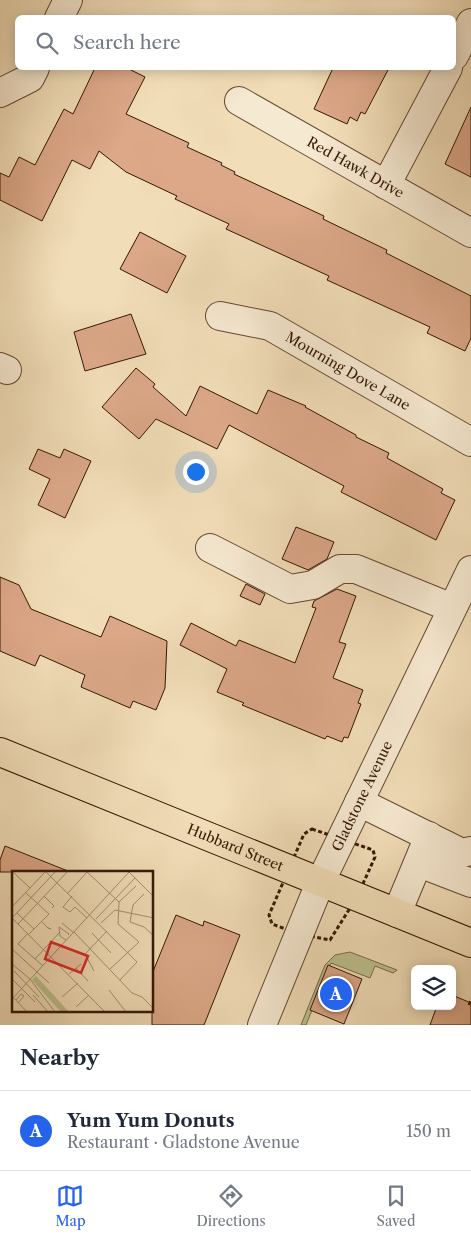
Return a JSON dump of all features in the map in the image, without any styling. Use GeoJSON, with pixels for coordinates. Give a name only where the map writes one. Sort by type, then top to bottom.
{"type":"FeatureCollection","features":[{"type":"Feature","properties":{"kind":"main road","name":"Hubbard Street"},"geometry":{"type":"LineString","coordinates":[[0,752],[471,943]]}},
{"type":"Feature","properties":{"kind":"street"},"geometry":{"type":"LineString","coordinates":[[60,15],[68,0]]}},
{"type":"Feature","properties":{"kind":"street"},"geometry":{"type":"LineString","coordinates":[[456,52],[471,24]]}},
{"type":"Feature","properties":{"kind":"street"},"geometry":{"type":"LineString","coordinates":[[0,93],[30,78],[34,70]]}},
{"type":"Feature","properties":{"kind":"street"},"geometry":{"type":"LineString","coordinates":[[386,185],[447,70]]}},
{"type":"Feature","properties":{"kind":"street","name":"Red Hawk Drive"},"geometry":{"type":"LineString","coordinates":[[238,101],[471,233]]}},
{"type":"Feature","properties":{"kind":"street","name":"Mourning Dove Lane"},"geometry":{"type":"LineString","coordinates":[[220,316],[270,326],[471,442]]}},
{"type":"Feature","properties":{"kind":"street"},"geometry":{"type":"LineString","coordinates":[[210,548],[290,589],[313,585],[340,569],[356,568],[452,608]]}},
{"type":"Feature","properties":{"kind":"street","name":"Gladstone Avenue"},"geometry":{"type":"LineString","coordinates":[[262,1025],[320,883],[471,570]]}},
{"type":"Feature","properties":{"kind":"street"},"geometry":{"type":"LineString","coordinates":[[359,802],[462,852],[471,851]]}},
{"type":"Feature","properties":{"kind":"street"},"geometry":{"type":"LineString","coordinates":[[397,913],[429,836]]}},
{"type":"Feature","properties":{"kind":"street"},"geometry":{"type":"LineString","coordinates":[[419,862],[471,883]]}},
{"type":"Feature","properties":{"kind":"path"},"geometry":{"type":"LineString","coordinates":[[469,1005],[471,1000]]}},
{"type":"Feature","properties":{"kind":"green space"},"geometry":{"type":"Polygon","coordinates":[[[350,952],[397,970],[393,973],[375,966],[370,978],[331,963],[306,1025],[301,1025],[325,965],[335,955],[350,952]]]}},
{"type":"Feature","properties":{"kind":"building"},"geometry":{"type":"Polygon","coordinates":[[[94,70],[131,70],[145,77],[126,114],[189,143],[187,147],[222,163],[221,165],[235,172],[234,174],[324,216],[323,219],[387,250],[386,253],[471,296],[471,338],[465,351],[427,333],[430,327],[327,280],[329,276],[226,229],[229,224],[175,199],[177,196],[126,172],[99,151],[90,169],[72,160],[42,221],[0,200],[0,173],[9,177],[19,157],[35,165],[64,109],[73,114],[94,70]]]}},
{"type":"Feature","properties":{"kind":"building"},"geometry":{"type":"Polygon","coordinates":[[[332,70],[388,70],[365,114],[361,112],[357,121],[350,117],[347,124],[314,109],[332,70]]]}},
{"type":"Feature","properties":{"kind":"building"},"geometry":{"type":"Polygon","coordinates":[[[471,107],[471,177],[445,164],[471,107]]]}},
{"type":"Feature","properties":{"kind":"building"},"geometry":{"type":"Polygon","coordinates":[[[140,232],[186,256],[167,293],[120,269],[140,232]]]}},
{"type":"Feature","properties":{"kind":"building"},"geometry":{"type":"Polygon","coordinates":[[[131,314],[146,354],[85,371],[74,332],[131,314]]]}},
{"type":"Feature","properties":{"kind":"building"},"geometry":{"type":"Polygon","coordinates":[[[136,368],[155,384],[153,387],[186,416],[200,386],[257,414],[268,390],[306,406],[356,435],[356,437],[389,453],[387,458],[443,489],[441,493],[455,500],[436,540],[341,492],[344,486],[229,425],[217,449],[156,419],[139,439],[102,407],[136,368]]]}},
{"type":"Feature","properties":{"kind":"building"},"geometry":{"type":"Polygon","coordinates":[[[38,449],[60,458],[64,449],[91,461],[65,518],[38,505],[50,479],[29,469],[38,449]]]}},
{"type":"Feature","properties":{"kind":"building"},"geometry":{"type":"Polygon","coordinates":[[[296,527],[334,542],[327,559],[308,570],[282,559],[296,527]]]}},
{"type":"Feature","properties":{"kind":"building"},"geometry":{"type":"Polygon","coordinates":[[[0,577],[19,585],[31,609],[101,637],[110,616],[167,641],[165,688],[156,710],[133,701],[130,708],[81,687],[85,675],[40,655],[35,666],[0,651],[0,577]]]}},
{"type":"Feature","properties":{"kind":"building"},"geometry":{"type":"Polygon","coordinates":[[[246,584],[265,594],[260,605],[240,596],[246,584]]]}},
{"type":"Feature","properties":{"kind":"building"},"geometry":{"type":"Polygon","coordinates":[[[337,589],[356,596],[339,642],[346,644],[333,678],[363,690],[358,703],[361,704],[348,738],[344,737],[342,742],[327,736],[325,739],[242,705],[244,703],[217,692],[227,669],[180,645],[191,623],[236,646],[239,640],[295,663],[316,608],[312,607],[314,601],[337,589]]]}},
{"type":"Feature","properties":{"kind":"building"},"geometry":{"type":"Polygon","coordinates":[[[5,846],[68,871],[0,872],[0,860],[5,846]]]}},
{"type":"Feature","properties":{"kind":"building"},"geometry":{"type":"Polygon","coordinates":[[[176,915],[203,926],[204,921],[240,935],[204,1025],[152,1025],[152,1012],[154,1012],[154,969],[176,915]]]}},
{"type":"Feature","properties":{"kind":"building"},"geometry":{"type":"Polygon","coordinates":[[[328,965],[362,979],[344,1024],[310,1010],[328,965]]]}},
{"type":"Feature","properties":{"kind":"building"},"geometry":{"type":"Polygon","coordinates":[[[456,997],[471,1003],[471,1025],[430,1025],[436,1010],[456,1010],[456,997]]]}},
{"type":"Feature","properties":{"kind":"place","name":"Yum Yum Donuts"},"geometry":{"type":"Point","coordinates":[336,994]}}]}
